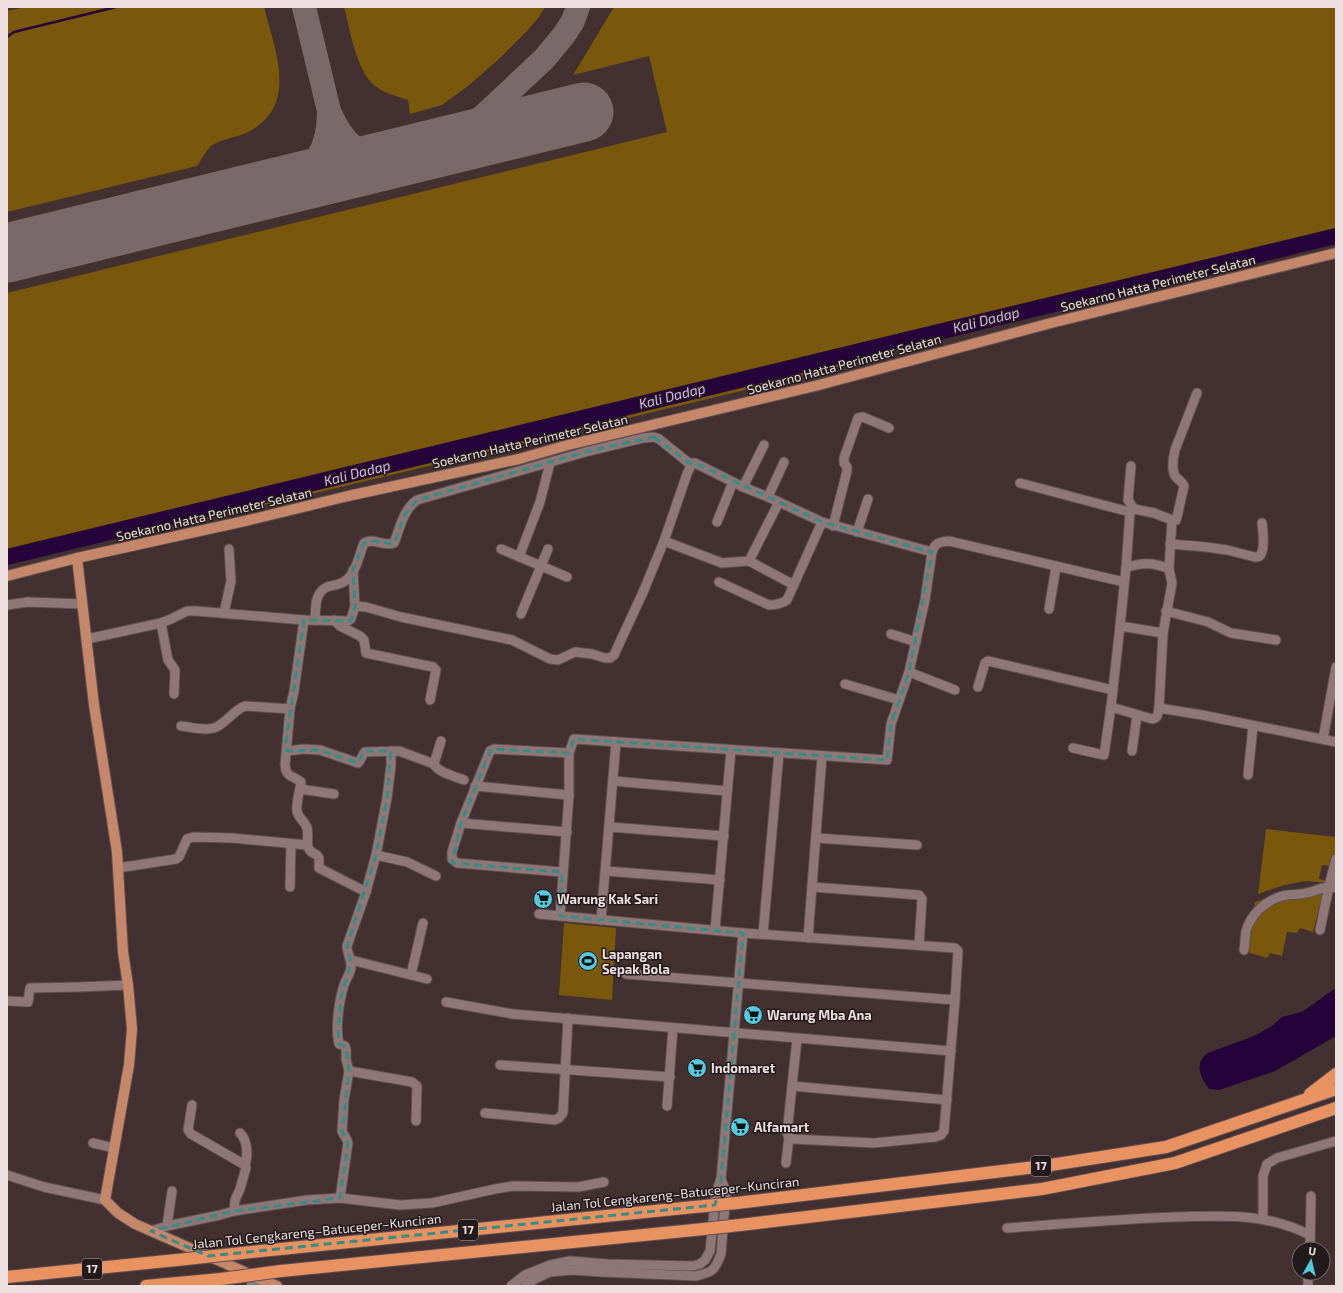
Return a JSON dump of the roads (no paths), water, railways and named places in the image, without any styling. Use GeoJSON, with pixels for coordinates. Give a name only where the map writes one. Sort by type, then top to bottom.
{"type":"FeatureCollection","features":[{"type":"Feature","properties":{"kind":"highway"},"geometry":{"type":"LineString","coordinates":[[1303,1100],[1336,1074]]}},
{"type":"Feature","properties":{"kind":"highway","name":"Jalan Tol Cengkareng–Batuceper–Kunciran"},"geometry":{"type":"LineString","coordinates":[[7,1277],[737,1203],[1044,1166],[1166,1147],[1336,1088]]}},
{"type":"Feature","properties":{"kind":"highway","name":"17"},"geometry":{"type":"LineString","coordinates":[[146,1286],[694,1230],[1042,1189],[1175,1163],[1336,1108]]}},
{"type":"Feature","properties":{"kind":"main road","name":"Soekarno Hatta Perimeter Selatan"},"geometry":{"type":"LineString","coordinates":[[7,576],[77,558],[245,521],[348,496],[519,459],[568,445],[815,386],[1059,321],[1336,253]]}},
{"type":"Feature","properties":{"kind":"main road"},"geometry":{"type":"LineString","coordinates":[[77,558],[94,705],[118,868],[123,952],[132,1029],[129,1065],[105,1200],[118,1214],[135,1224],[277,1286]]}},
{"type":"Feature","properties":{"kind":"street"},"geometry":{"type":"LineString","coordinates":[[1020,483],[1132,510],[1154,513],[1172,520],[1176,520],[1184,486],[1182,482],[1176,478],[1173,471],[1173,457],[1197,393]]}},
{"type":"Feature","properties":{"kind":"street"},"geometry":{"type":"LineString","coordinates":[[833,526],[847,472],[844,458],[858,418],[864,417],[889,428]]}},
{"type":"Feature","properties":{"kind":"street"},"geometry":{"type":"LineString","coordinates":[[315,620],[320,592],[327,587],[344,582],[353,570],[364,543],[368,541],[386,544],[394,543],[405,514],[417,500],[643,438],[654,437],[659,439],[690,464],[695,463],[743,487],[768,496],[822,522],[932,552]]}},
{"type":"Feature","properties":{"kind":"street"},"geometry":{"type":"LineString","coordinates":[[743,487],[764,445]]}},
{"type":"Feature","properties":{"kind":"street"},"geometry":{"type":"LineString","coordinates":[[768,496],[784,462]]}},
{"type":"Feature","properties":{"kind":"street"},"geometry":{"type":"LineString","coordinates":[[519,557],[540,502],[550,463]]}},
{"type":"Feature","properties":{"kind":"street"},"geometry":{"type":"LineString","coordinates":[[355,606],[366,607],[401,617],[512,640],[550,658],[558,660],[575,652],[610,658],[614,655],[644,590],[664,541],[690,464]]}},
{"type":"Feature","properties":{"kind":"street"},"geometry":{"type":"LineString","coordinates":[[1072,748],[1104,755],[1113,690],[1132,510],[1128,500],[1131,466]]}},
{"type":"Feature","properties":{"kind":"street"},"geometry":{"type":"LineString","coordinates":[[717,522],[733,482]]}},
{"type":"Feature","properties":{"kind":"street"},"geometry":{"type":"LineString","coordinates":[[857,532],[868,499]]}},
{"type":"Feature","properties":{"kind":"street"},"geometry":{"type":"LineString","coordinates":[[749,561],[778,502]]}},
{"type":"Feature","properties":{"kind":"street"},"geometry":{"type":"LineString","coordinates":[[1111,707],[1152,719],[1158,716],[1160,708],[1163,633],[1172,583],[1169,569],[1172,520]]}},
{"type":"Feature","properties":{"kind":"street"},"geometry":{"type":"LineString","coordinates":[[719,582],[769,605],[776,605],[787,600],[822,522]]}},
{"type":"Feature","properties":{"kind":"street"},"geometry":{"type":"LineString","coordinates":[[1170,544],[1227,550],[1259,557],[1261,554],[1263,540],[1262,523]]}},
{"type":"Feature","properties":{"kind":"street"},"geometry":{"type":"LineString","coordinates":[[664,541],[722,563],[749,561],[794,585]]}},
{"type":"Feature","properties":{"kind":"street"},"geometry":{"type":"LineString","coordinates":[[560,916],[562,872],[567,832],[569,796],[569,753],[574,739],[887,760],[891,724],[910,672],[925,600],[934,546],[941,542],[949,541],[1124,582]]}},
{"type":"Feature","properties":{"kind":"street"},"geometry":{"type":"LineString","coordinates":[[224,613],[231,581],[229,549]]}},
{"type":"Feature","properties":{"kind":"street"},"geometry":{"type":"LineString","coordinates":[[501,549],[567,577]]}},
{"type":"Feature","properties":{"kind":"street"},"geometry":{"type":"LineString","coordinates":[[521,614],[548,549]]}},
{"type":"Feature","properties":{"kind":"street"},"geometry":{"type":"LineString","coordinates":[[1126,568],[1134,564],[1145,563],[1160,565],[1169,569]]}},
{"type":"Feature","properties":{"kind":"street"},"geometry":{"type":"LineString","coordinates":[[1049,609],[1056,567]]}},
{"type":"Feature","properties":{"kind":"street"},"geometry":{"type":"LineString","coordinates":[[87,639],[161,623],[186,611],[304,620],[348,621],[351,619],[355,606],[353,570]]}},
{"type":"Feature","properties":{"kind":"street"},"geometry":{"type":"LineString","coordinates":[[7,605],[28,602],[82,604]]}},
{"type":"Feature","properties":{"kind":"street"},"geometry":{"type":"LineString","coordinates":[[1166,611],[1208,622],[1231,633],[1276,640]]}},
{"type":"Feature","properties":{"kind":"street"},"geometry":{"type":"LineString","coordinates":[[304,620],[286,741],[287,751],[285,772],[301,782],[297,810],[307,828],[307,845],[312,853],[317,855],[319,858],[320,868],[366,892]]}},
{"type":"Feature","properties":{"kind":"street"},"geometry":{"type":"LineString","coordinates":[[334,620],[340,626],[360,636],[364,640],[366,653],[433,667],[436,670],[430,700]]}},
{"type":"Feature","properties":{"kind":"street"},"geometry":{"type":"LineString","coordinates":[[161,623],[168,660],[175,670],[174,694]]}},
{"type":"Feature","properties":{"kind":"street"},"geometry":{"type":"LineString","coordinates":[[1120,626],[1163,633]]}},
{"type":"Feature","properties":{"kind":"street"},"geometry":{"type":"LineString","coordinates":[[891,634],[916,642]]}},
{"type":"Feature","properties":{"kind":"street"},"geometry":{"type":"LineString","coordinates":[[978,687],[985,663],[988,661],[1113,690]]}},
{"type":"Feature","properties":{"kind":"street"},"geometry":{"type":"LineString","coordinates":[[1323,739],[1336,667]]}},
{"type":"Feature","properties":{"kind":"street"},"geometry":{"type":"LineString","coordinates":[[910,672],[929,678],[955,690]]}},
{"type":"Feature","properties":{"kind":"street"},"geometry":{"type":"LineString","coordinates":[[845,684],[899,700]]}},
{"type":"Feature","properties":{"kind":"street"},"geometry":{"type":"LineString","coordinates":[[181,726],[209,729],[215,728],[240,708],[245,706],[290,710]]}},
{"type":"Feature","properties":{"kind":"street"},"geometry":{"type":"LineString","coordinates":[[1160,708],[1336,742]]}},
{"type":"Feature","properties":{"kind":"street"},"geometry":{"type":"LineString","coordinates":[[1132,751],[1137,715]]}},
{"type":"Feature","properties":{"kind":"street"},"geometry":{"type":"LineString","coordinates":[[1248,775],[1253,726]]}},
{"type":"Feature","properties":{"kind":"street"},"geometry":{"type":"LineString","coordinates":[[434,764],[441,741]]}},
{"type":"Feature","properties":{"kind":"street"},"geometry":{"type":"LineString","coordinates":[[601,920],[616,742]]}},
{"type":"Feature","properties":{"kind":"street"},"geometry":{"type":"LineString","coordinates":[[562,872],[457,863],[452,859],[452,852],[461,823],[490,751],[494,748],[569,753]]}},
{"type":"Feature","properties":{"kind":"street"},"geometry":{"type":"LineString","coordinates":[[287,751],[304,749],[320,750],[358,763],[362,760],[363,753],[365,752],[399,751],[434,764],[439,770],[464,780]]}},
{"type":"Feature","properties":{"kind":"street"},"geometry":{"type":"LineString","coordinates":[[715,930],[731,750]]}},
{"type":"Feature","properties":{"kind":"street"},"geometry":{"type":"LineString","coordinates":[[340,1198],[348,1142],[342,1131],[344,1100],[349,1071],[345,1046],[339,1044],[338,1030],[341,997],[350,970],[351,960],[347,952],[347,946],[366,892],[376,855],[387,798],[391,751]]}},
{"type":"Feature","properties":{"kind":"street"},"geometry":{"type":"LineString","coordinates":[[763,934],[779,753]]}},
{"type":"Feature","properties":{"kind":"street"},"geometry":{"type":"LineString","coordinates":[[808,938],[822,756]]}},
{"type":"Feature","properties":{"kind":"street"},"geometry":{"type":"LineString","coordinates":[[613,781],[727,791]]}},
{"type":"Feature","properties":{"kind":"street"},"geometry":{"type":"LineString","coordinates":[[475,786],[569,796]]}},
{"type":"Feature","properties":{"kind":"street"},"geometry":{"type":"LineString","coordinates":[[300,789],[334,794]]}},
{"type":"Feature","properties":{"kind":"street"},"geometry":{"type":"LineString","coordinates":[[461,823],[567,832]]}},
{"type":"Feature","properties":{"kind":"street"},"geometry":{"type":"LineString","coordinates":[[610,827],[724,836]]}},
{"type":"Feature","properties":{"kind":"street"},"geometry":{"type":"LineString","coordinates":[[118,868],[176,859],[179,857],[187,839],[193,837],[232,838],[307,845]]}},
{"type":"Feature","properties":{"kind":"street"},"geometry":{"type":"LineString","coordinates":[[816,838],[917,845]]}},
{"type":"Feature","properties":{"kind":"street"},"geometry":{"type":"LineString","coordinates":[[290,887],[291,844]]}},
{"type":"Feature","properties":{"kind":"street"},"geometry":{"type":"LineString","coordinates":[[376,855],[407,862],[436,876]]}},
{"type":"Feature","properties":{"kind":"street"},"geometry":{"type":"LineString","coordinates":[[1320,930],[1332,887],[1336,860]]}},
{"type":"Feature","properties":{"kind":"street"},"geometry":{"type":"LineString","coordinates":[[606,871],[720,880]]}},
{"type":"Feature","properties":{"kind":"street"},"geometry":{"type":"LineString","coordinates":[[812,887],[920,895],[922,899],[919,946]]}},
{"type":"Feature","properties":{"kind":"street"},"geometry":{"type":"LineString","coordinates":[[1244,950],[1246,931],[1253,917],[1268,901],[1283,895],[1306,893],[1332,887]]}},
{"type":"Feature","properties":{"kind":"street"},"geometry":{"type":"LineString","coordinates":[[539,914],[743,933],[957,949],[955,1000],[947,1100],[944,1131],[941,1135],[935,1137],[874,1143],[793,1139],[789,1137]]}},
{"type":"Feature","properties":{"kind":"street"},"geometry":{"type":"LineString","coordinates":[[411,975],[423,923]]}},
{"type":"Feature","properties":{"kind":"street"},"geometry":{"type":"LineString","coordinates":[[511,1286],[525,1275],[550,1265],[570,1261],[693,1266],[700,1264],[705,1260],[710,1251],[716,1193],[721,1179],[743,933]]}},
{"type":"Feature","properties":{"kind":"street"},"geometry":{"type":"LineString","coordinates":[[351,960],[427,979]]}},
{"type":"Feature","properties":{"kind":"street"},"geometry":{"type":"LineString","coordinates":[[626,974],[955,1000]]}},
{"type":"Feature","properties":{"kind":"street"},"geometry":{"type":"LineString","coordinates":[[7,1001],[28,1002],[30,988],[128,985]]}},
{"type":"Feature","properties":{"kind":"street"},"geometry":{"type":"LineString","coordinates":[[446,1002],[513,1014],[951,1052]]}},
{"type":"Feature","properties":{"kind":"street"},"geometry":{"type":"LineString","coordinates":[[485,1113],[554,1120],[560,1118],[563,1113],[568,1018]]}},
{"type":"Feature","properties":{"kind":"street"},"geometry":{"type":"LineString","coordinates":[[667,1106],[673,1028]]}},
{"type":"Feature","properties":{"kind":"street"},"geometry":{"type":"LineString","coordinates":[[786,1163],[789,1137],[787,1133],[798,1039]]}},
{"type":"Feature","properties":{"kind":"street"},"geometry":{"type":"LineString","coordinates":[[500,1065],[670,1077]]}},
{"type":"Feature","properties":{"kind":"street"},"geometry":{"type":"LineString","coordinates":[[349,1071],[412,1082],[417,1086],[416,1121]]}},
{"type":"Feature","properties":{"kind":"street"},"geometry":{"type":"LineString","coordinates":[[792,1086],[947,1100]]}},
{"type":"Feature","properties":{"kind":"street"},"geometry":{"type":"LineString","coordinates":[[192,1105],[188,1130],[191,1134],[245,1166]]}},
{"type":"Feature","properties":{"kind":"street"},"geometry":{"type":"LineString","coordinates":[[234,1211],[235,1200],[246,1168],[245,1139],[240,1134]]}},
{"type":"Feature","properties":{"kind":"street"},"geometry":{"type":"LineString","coordinates":[[1263,1218],[1264,1176],[1267,1164],[1277,1158],[1336,1142]]}},
{"type":"Feature","properties":{"kind":"street"},"geometry":{"type":"LineString","coordinates":[[93,1143],[114,1148]]}},
{"type":"Feature","properties":{"kind":"street"},"geometry":{"type":"LineString","coordinates":[[7,1175],[44,1186],[105,1200]]}},
{"type":"Feature","properties":{"kind":"street"},"geometry":{"type":"LineString","coordinates":[[525,1286],[535,1279],[550,1272],[573,1270],[696,1276],[710,1273],[717,1264],[721,1254],[726,1192],[721,1179]]}},
{"type":"Feature","properties":{"kind":"street"},"geometry":{"type":"LineString","coordinates":[[151,1231],[234,1211],[307,1200],[340,1198],[400,1205],[432,1203],[513,1186],[578,1187],[604,1182]]}},
{"type":"Feature","properties":{"kind":"street"},"geometry":{"type":"LineString","coordinates":[[167,1226],[172,1191]]}},
{"type":"Feature","properties":{"kind":"street"},"geometry":{"type":"LineString","coordinates":[[1310,1241],[1311,1196]]}},
{"type":"Feature","properties":{"kind":"street"},"geometry":{"type":"LineString","coordinates":[[1007,1228],[1135,1218],[1237,1216],[1263,1218],[1295,1228],[1310,1235]]}},
{"type":"Feature","properties":{"kind":"street"},"geometry":{"type":"LineString","coordinates":[[251,1286],[262,1280]]}},
{"type":"Feature","properties":{"kind":"waterway"},"geometry":{"type":"LineString","coordinates":[[7,37],[14,32],[116,7]]}},
{"type":"Feature","properties":{"kind":"waterway","name":"Kali Dadap"},"geometry":{"type":"LineString","coordinates":[[7,557],[1336,236]]}},
{"type":"Feature","properties":{"kind":"place","name":"Warung Kak Sari"},"geometry":{"type":"Point","coordinates":[543,899]}},
{"type":"Feature","properties":{"kind":"place","name":"Lapangan Sepak Bola"},"geometry":{"type":"Point","coordinates":[588,961]}},
{"type":"Feature","properties":{"kind":"place","name":"Warung Mba Ana"},"geometry":{"type":"Point","coordinates":[753,1015]}},
{"type":"Feature","properties":{"kind":"place","name":"Indomaret"},"geometry":{"type":"Point","coordinates":[697,1068]}},
{"type":"Feature","properties":{"kind":"place","name":"Alfamart"},"geometry":{"type":"Point","coordinates":[740,1127]}}]}
